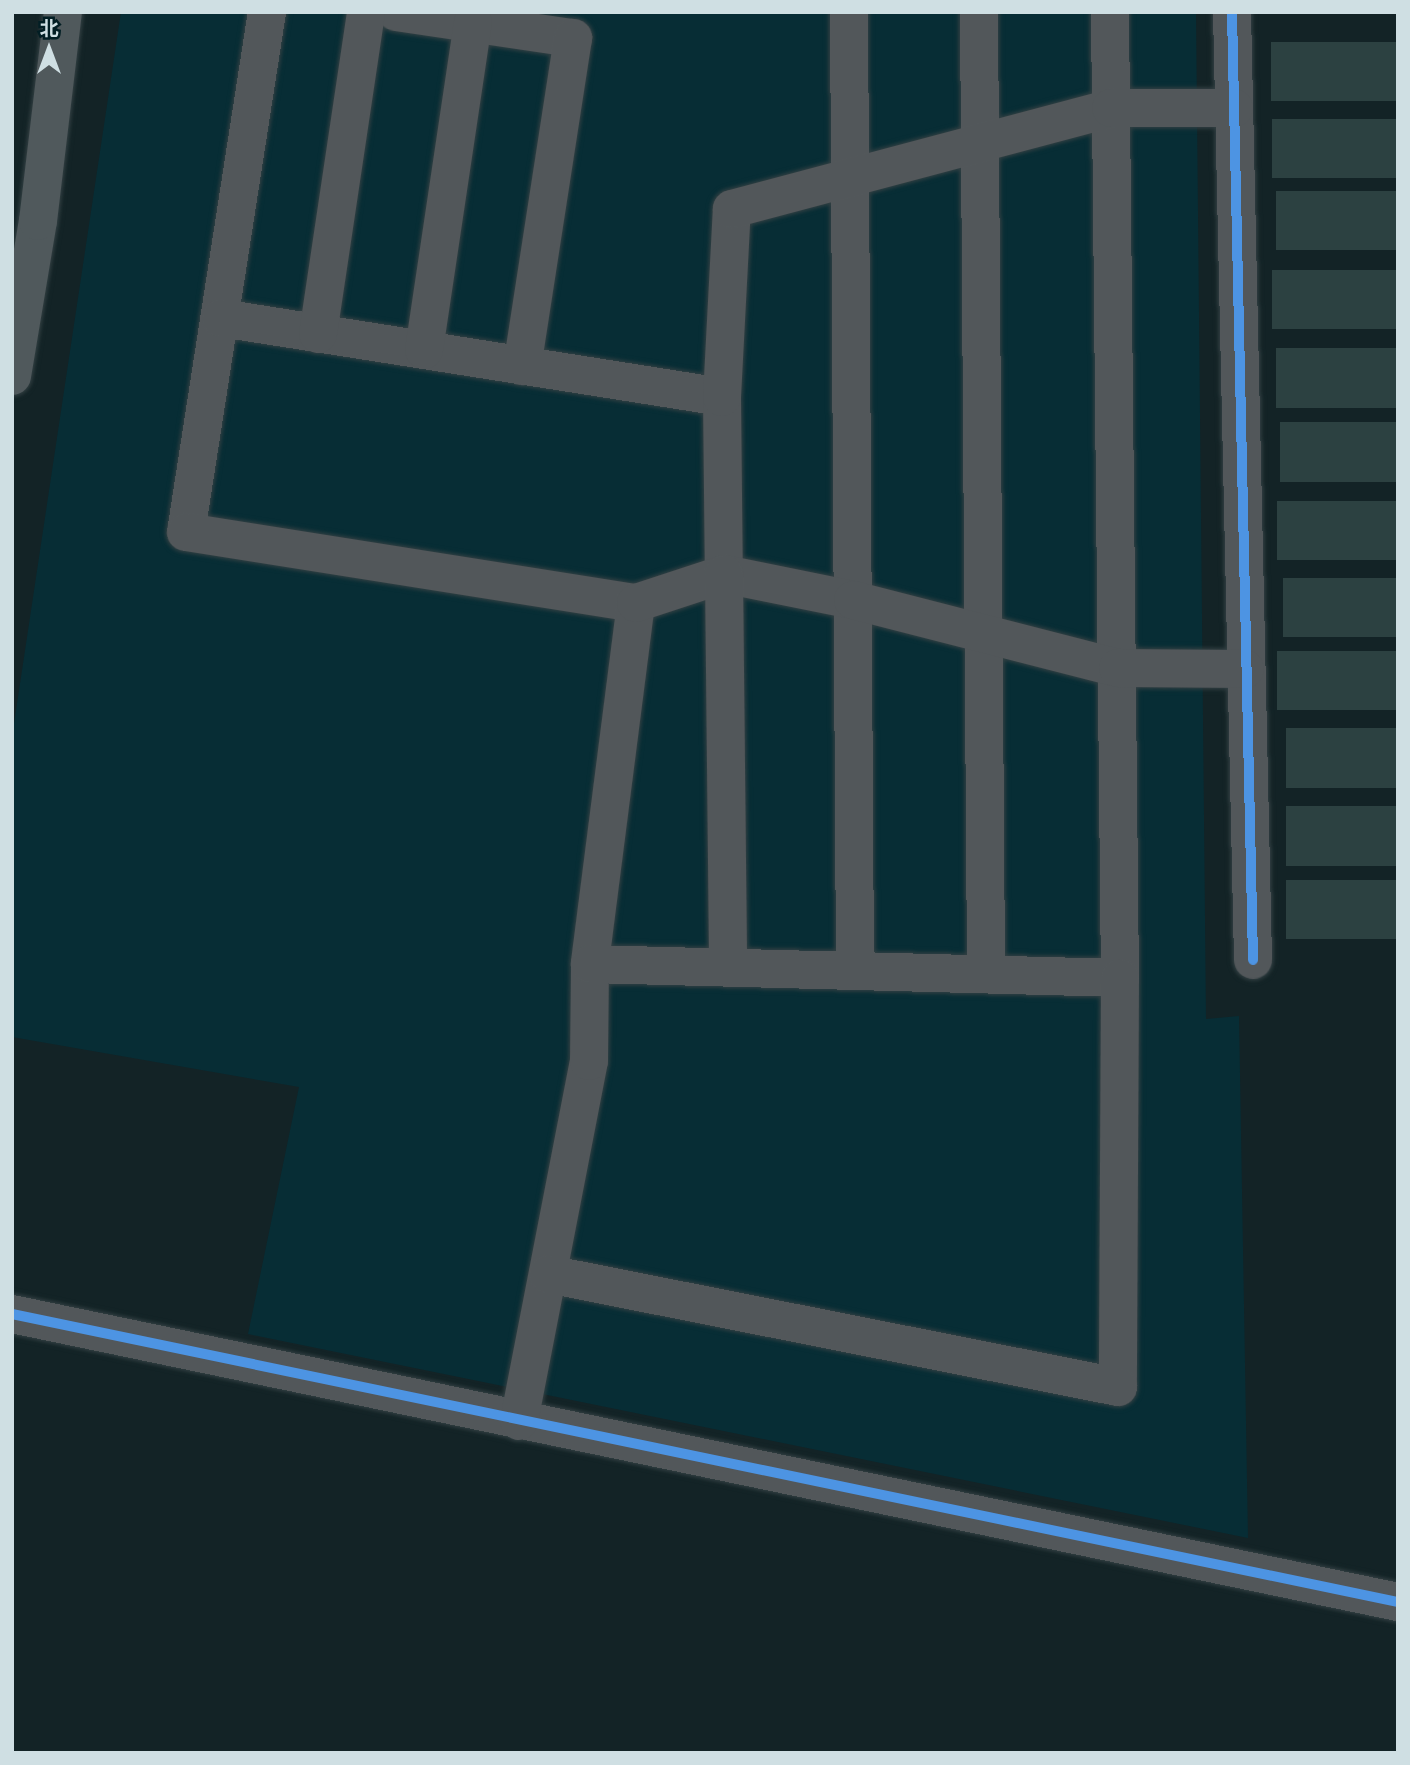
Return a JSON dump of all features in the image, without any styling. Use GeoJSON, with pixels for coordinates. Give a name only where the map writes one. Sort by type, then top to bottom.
{"type":"FeatureCollection","features":[{"type":"Feature","properties":{"kind":"main road"},"geometry":{"type":"LineString","coordinates":[[12,376],[38,221],[63,12]]}},
{"type":"Feature","properties":{"kind":"street"},"geometry":{"type":"LineString","coordinates":[[267,12],[186,532],[636,603],[724,574],[853,600],[1118,668],[1245,669]]}},
{"type":"Feature","properties":{"kind":"street"},"geometry":{"type":"LineString","coordinates":[[318,334],[366,12]]}},
{"type":"Feature","properties":{"kind":"street"},"geometry":{"type":"LineString","coordinates":[[396,12],[573,38],[522,366]]}},
{"type":"Feature","properties":{"kind":"street"},"geometry":{"type":"LineString","coordinates":[[849,12],[855,971]]}},
{"type":"Feature","properties":{"kind":"street"},"geometry":{"type":"LineString","coordinates":[[979,12],[986,974]]}},
{"type":"Feature","properties":{"kind":"street"},"geometry":{"type":"LineString","coordinates":[[548,1274],[1118,1387],[1120,978],[1110,12]]}},
{"type":"Feature","properties":{"kind":"street"},"geometry":{"type":"LineString","coordinates":[[1232,12],[1253,960]]}},
{"type":"Feature","properties":{"kind":"street"},"geometry":{"type":"LineString","coordinates":[[424,350],[473,23]]}},
{"type":"Feature","properties":{"kind":"street"},"geometry":{"type":"LineString","coordinates":[[728,967],[722,397],[732,209],[1111,108],[1234,108]]}},
{"type":"Feature","properties":{"kind":"street"},"geometry":{"type":"LineString","coordinates":[[221,318],[722,397]]}},
{"type":"Feature","properties":{"kind":"street"},"geometry":{"type":"LineString","coordinates":[[519,1421],[589,1061],[590,964],[636,603]]}},
{"type":"Feature","properties":{"kind":"street"},"geometry":{"type":"LineString","coordinates":[[590,964],[1120,978]]}},
{"type":"Feature","properties":{"kind":"street"},"geometry":{"type":"LineString","coordinates":[[12,1314],[1398,1602]]}},
{"type":"Feature","properties":{"kind":"shaded area"},"geometry":{"type":"Polygon","coordinates":[[[121,12],[1196,12],[1206,1019],[1239,1016],[1248,1538],[248,1334],[299,1087],[12,1037],[12,737],[121,12]]]}},
{"type":"Feature","properties":{"kind":"building"},"geometry":{"type":"Polygon","coordinates":[[[1271,42],[1398,42],[1398,101],[1271,101],[1271,42]]]}},
{"type":"Feature","properties":{"kind":"building"},"geometry":{"type":"Polygon","coordinates":[[[1272,119],[1398,119],[1398,178],[1272,178],[1272,119]]]}},
{"type":"Feature","properties":{"kind":"building"},"geometry":{"type":"Polygon","coordinates":[[[1276,191],[1398,191],[1398,250],[1276,250],[1276,191]]]}},
{"type":"Feature","properties":{"kind":"building"},"geometry":{"type":"Polygon","coordinates":[[[1272,270],[1398,270],[1398,329],[1272,329],[1272,270]]]}},
{"type":"Feature","properties":{"kind":"building"},"geometry":{"type":"Polygon","coordinates":[[[1276,348],[1398,348],[1398,408],[1276,408],[1276,348]]]}},
{"type":"Feature","properties":{"kind":"building"},"geometry":{"type":"Polygon","coordinates":[[[1280,422],[1398,422],[1398,482],[1280,482],[1280,422]]]}},
{"type":"Feature","properties":{"kind":"building"},"geometry":{"type":"Polygon","coordinates":[[[1277,501],[1398,501],[1398,560],[1277,560],[1277,501]]]}},
{"type":"Feature","properties":{"kind":"building"},"geometry":{"type":"Polygon","coordinates":[[[1283,578],[1398,578],[1398,637],[1283,637],[1283,578]]]}},
{"type":"Feature","properties":{"kind":"building"},"geometry":{"type":"Polygon","coordinates":[[[1277,651],[1398,651],[1398,710],[1277,710],[1277,651]]]}},
{"type":"Feature","properties":{"kind":"building"},"geometry":{"type":"Polygon","coordinates":[[[1286,728],[1398,728],[1398,788],[1286,788],[1286,728]]]}},
{"type":"Feature","properties":{"kind":"building"},"geometry":{"type":"Polygon","coordinates":[[[1286,806],[1398,806],[1398,866],[1286,866],[1286,806]]]}},
{"type":"Feature","properties":{"kind":"building"},"geometry":{"type":"Polygon","coordinates":[[[1286,880],[1398,880],[1398,939],[1286,939],[1286,880]]]}},
{"type":"Feature","properties":{"kind":"cycle path"},"geometry":{"type":"LineString","coordinates":[[1232,12],[1253,960]]}},
{"type":"Feature","properties":{"kind":"cycle path"},"geometry":{"type":"LineString","coordinates":[[12,1314],[1398,1602]]}}]}
